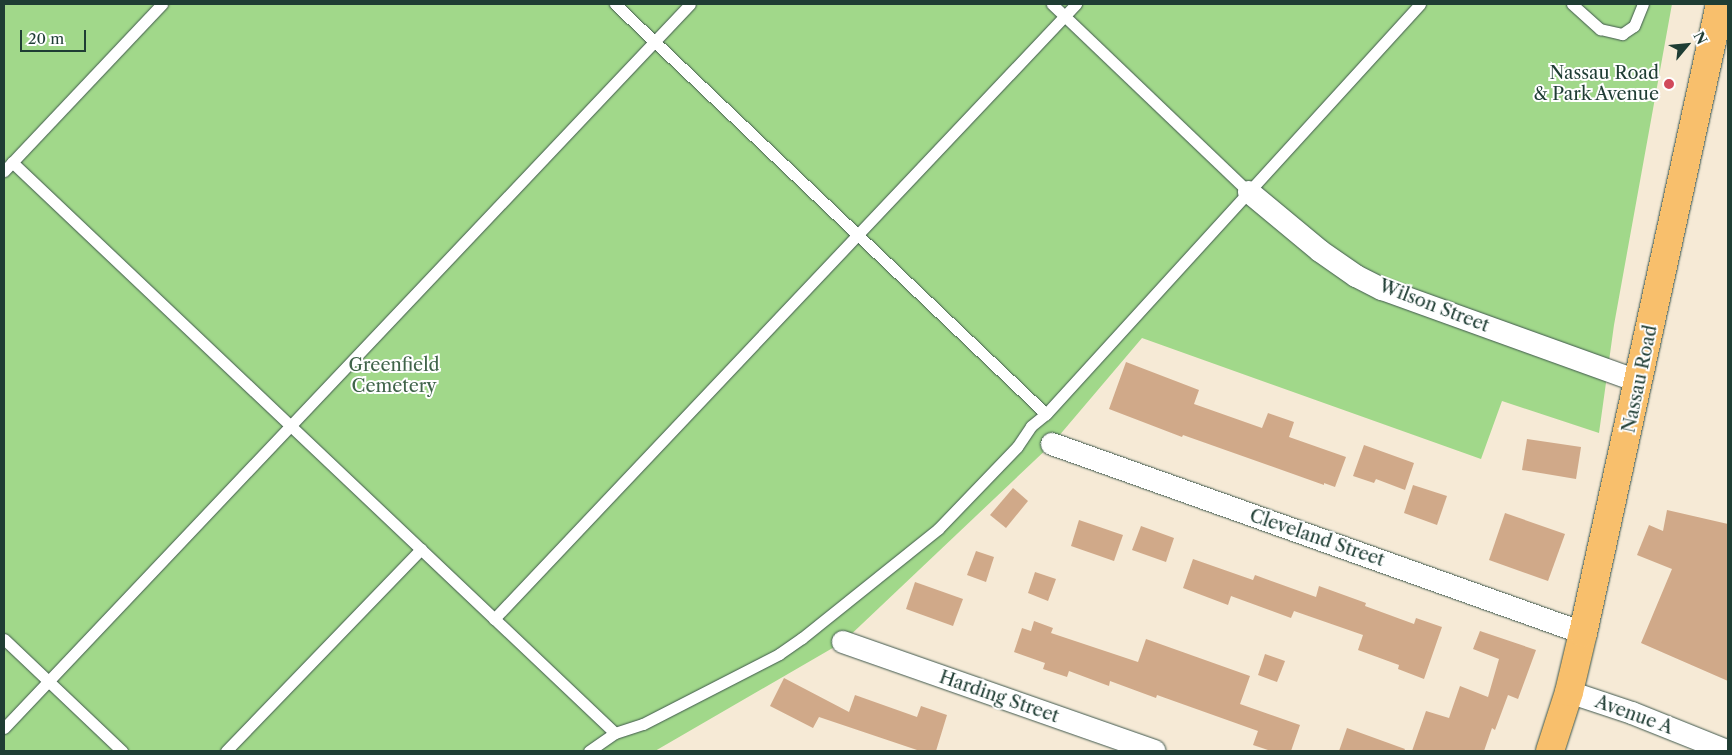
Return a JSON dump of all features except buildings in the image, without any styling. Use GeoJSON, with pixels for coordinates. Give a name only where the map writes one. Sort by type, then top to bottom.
{"type":"FeatureCollection","features":[{"type":"Feature","properties":{"kind":"main road","name":"Nassau Road"},"geometry":{"type":"LineString","coordinates":[[1550,751],[1569,692],[1583,633],[1640,382],[1720,4]]}},
{"type":"Feature","properties":{"kind":"street","name":"Wilson Street"},"geometry":{"type":"LineString","coordinates":[[1249,192],[1320,251],[1356,276],[1382,288],[1640,382]]}},
{"type":"Feature","properties":{"kind":"street","name":"Cleveland Street"},"geometry":{"type":"LineString","coordinates":[[1052,444],[1583,633]]}},
{"type":"Feature","properties":{"kind":"street","name":"Harding Street"},"geometry":{"type":"LineString","coordinates":[[843,642],[1154,751]]}},
{"type":"Feature","properties":{"kind":"street","name":"Avenue A"},"geometry":{"type":"LineString","coordinates":[[1569,692],[1632,713],[1726,751]]}},
{"type":"Feature","properties":{"kind":"lane"},"geometry":{"type":"LineString","coordinates":[[4,171],[162,4]]}},
{"type":"Feature","properties":{"kind":"lane"},"geometry":{"type":"LineString","coordinates":[[616,4],[1046,414]]}},
{"type":"Feature","properties":{"kind":"lane"},"geometry":{"type":"LineString","coordinates":[[4,728],[690,4]]}},
{"type":"Feature","properties":{"kind":"lane"},"geometry":{"type":"LineString","coordinates":[[1052,4],[1249,192]]}},
{"type":"Feature","properties":{"kind":"lane"},"geometry":{"type":"LineString","coordinates":[[494,619],[1076,4]]}},
{"type":"Feature","properties":{"kind":"lane"},"geometry":{"type":"LineString","coordinates":[[589,751],[615,733],[651,719],[778,654],[802,638],[938,529],[1017,447],[1032,426],[1046,414],[1420,4]]}},
{"type":"Feature","properties":{"kind":"lane"},"geometry":{"type":"LineString","coordinates":[[1572,4],[1600,29],[1622,34],[1634,26],[1643,4]]}},
{"type":"Feature","properties":{"kind":"lane"},"geometry":{"type":"LineString","coordinates":[[12,162],[615,733]]}},
{"type":"Feature","properties":{"kind":"lane"},"geometry":{"type":"LineString","coordinates":[[226,751],[421,550]]}},
{"type":"Feature","properties":{"kind":"lane"},"geometry":{"type":"LineString","coordinates":[[4,639],[122,751]]}},
{"type":"Feature","properties":{"kind":"green space","name":"Greenfield Cemetery"},"geometry":{"type":"Polygon","coordinates":[[[4,4],[1672,4],[1614,325],[1599,433],[1502,401],[1481,459],[1142,338],[1052,444],[843,642],[655,751],[4,751],[4,4]]]}},
{"type":"Feature","properties":{"kind":"place","name":"Nassau Road & Park Avenue"},"geometry":{"type":"Point","coordinates":[1669,84]}}]}
